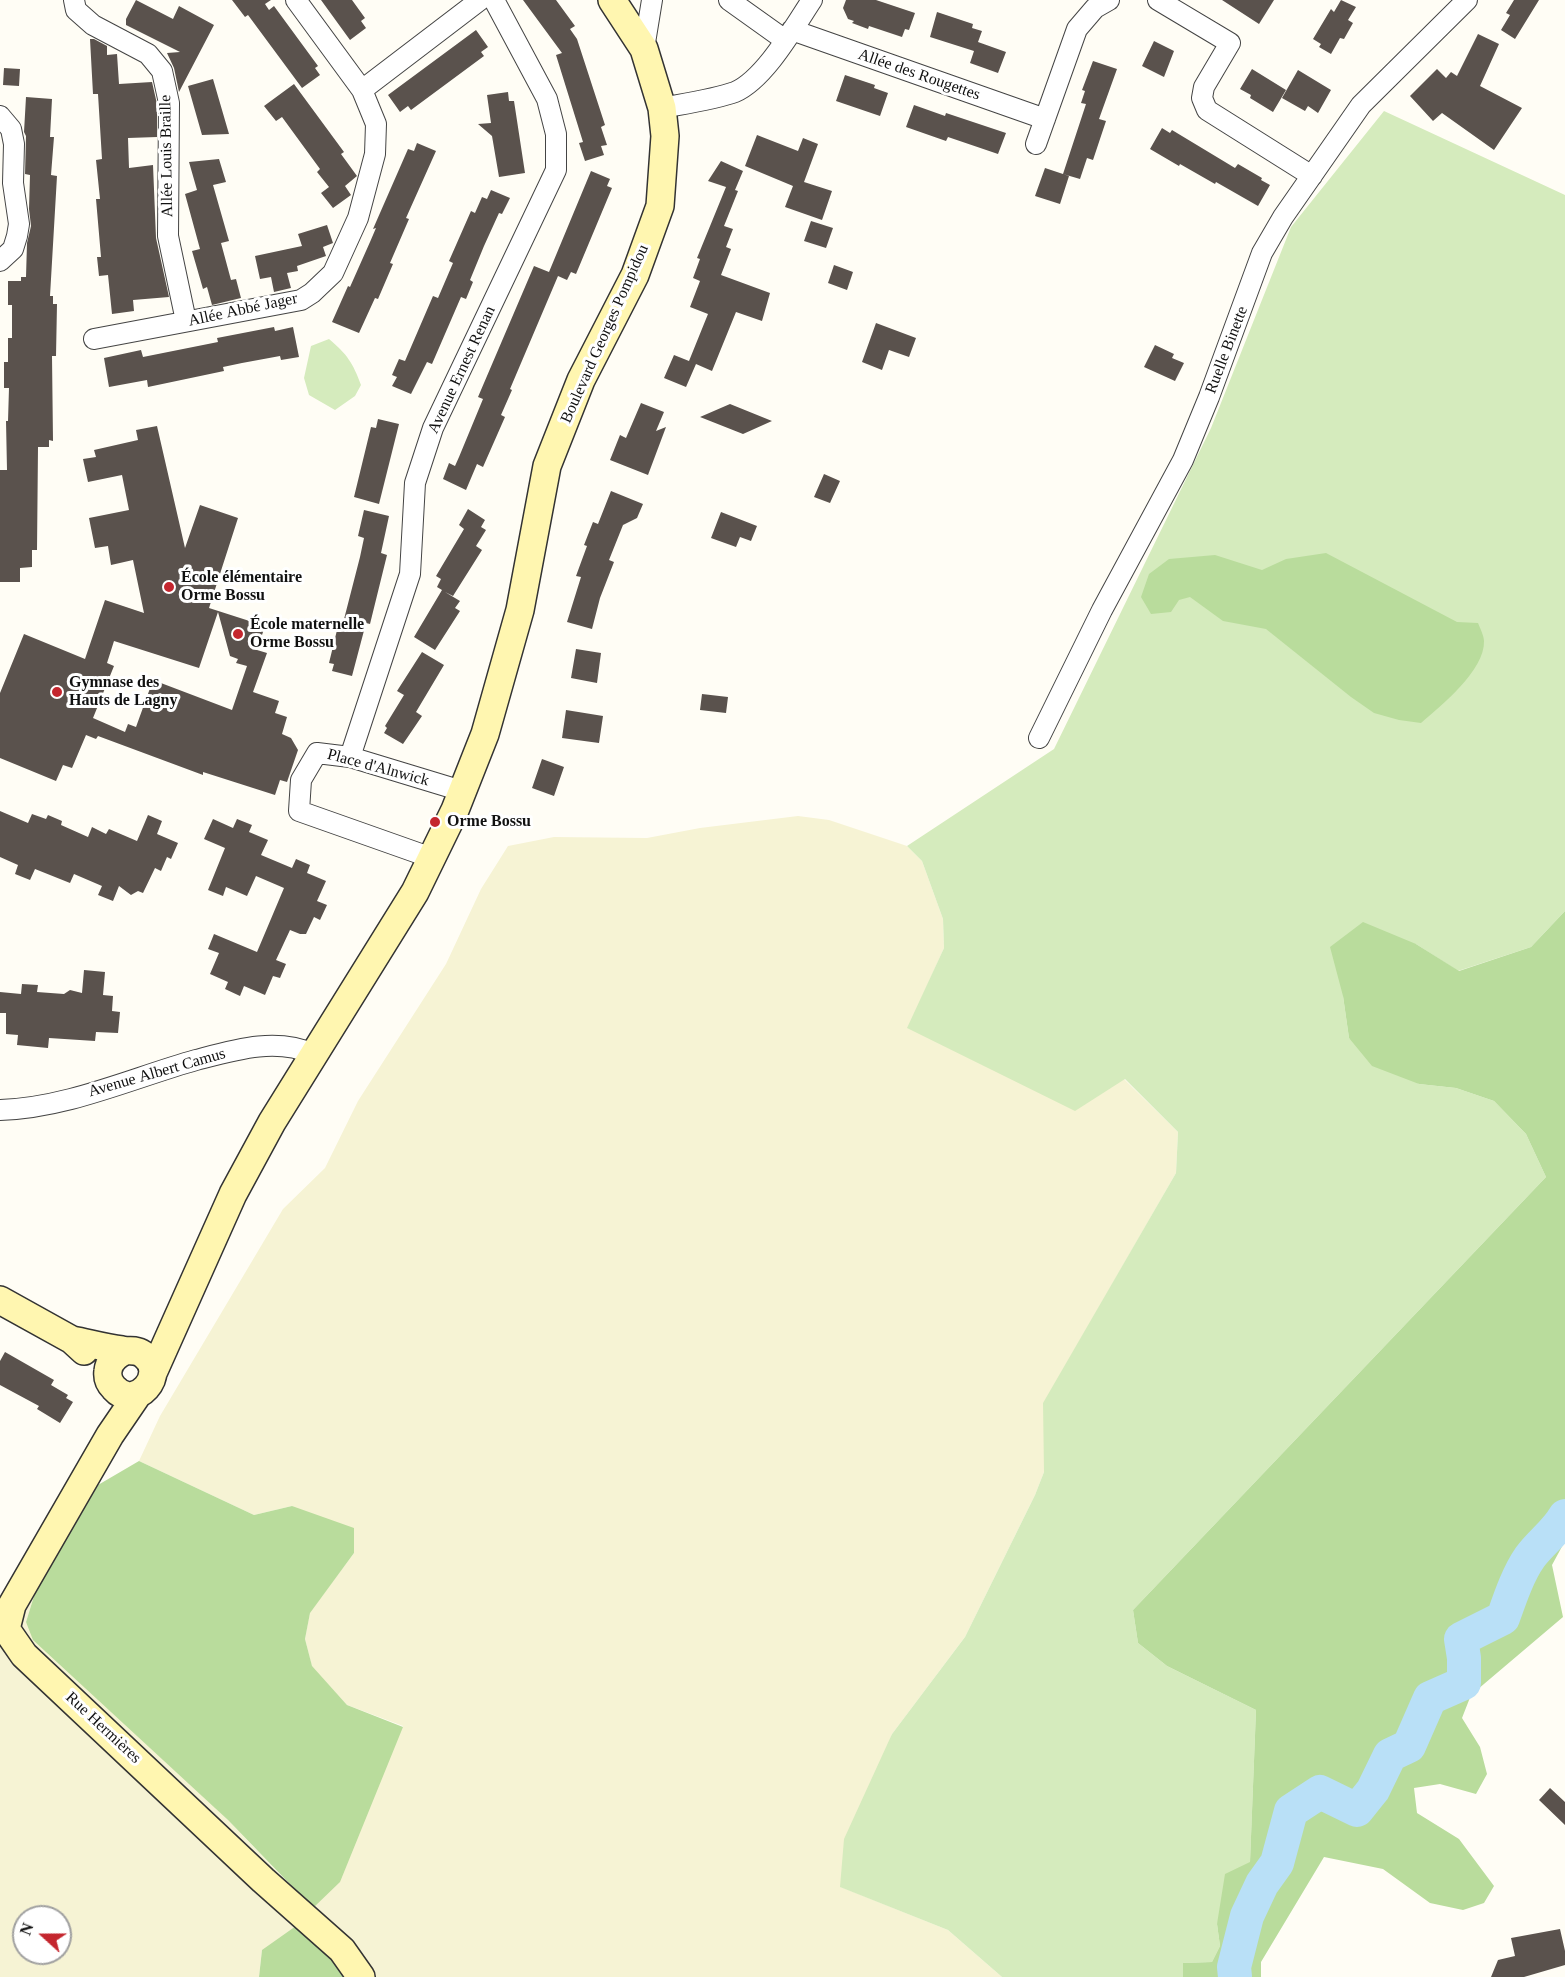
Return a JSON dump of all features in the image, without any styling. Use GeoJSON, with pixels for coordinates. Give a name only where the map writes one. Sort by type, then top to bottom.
{"type":"FeatureCollection","features":[{"type":"Feature","properties":{"kind":"main road","name":"Boulevard Georges Pompidou"},"geometry":{"type":"LineString","coordinates":[[313,1054],[398,921],[459,801],[485,734],[520,610],[547,466],[581,380],[635,275],[660,206],[665,136],[662,108],[644,49],[612,0]]}},
{"type":"Feature","properties":{"kind":"main road","name":"Rue Hermières"},"geometry":{"type":"LineString","coordinates":[[313,1054],[272,1122],[233,1194],[186,1304],[146,1384],[110,1435],[12,1605],[3,1633],[263,1880],[342,1950],[362,1977]]}},
{"type":"Feature","properties":{"kind":"main road"},"geometry":{"type":"LineString","coordinates":[[0,1300],[72,1340],[124,1395],[146,1384],[149,1359],[131,1351],[72,1340]]}},
{"type":"Feature","properties":{"kind":"main road"},"geometry":{"type":"LineString","coordinates":[[110,1435],[110,1363],[119,1353],[131,1351],[186,1304]]}},
{"type":"Feature","properties":{"kind":"street","name":"Allée Abbé Jager"},"geometry":{"type":"LineString","coordinates":[[94,339],[301,300],[333,273],[358,218],[375,154],[376,124],[362,90],[296,0]]}},
{"type":"Feature","properties":{"kind":"street"},"geometry":{"type":"LineString","coordinates":[[644,49],[652,0]]}},
{"type":"Feature","properties":{"kind":"street","name":"Allée des Rougettes"},"geometry":{"type":"LineString","coordinates":[[729,0],[789,35],[1045,119]]}},
{"type":"Feature","properties":{"kind":"street"},"geometry":{"type":"LineString","coordinates":[[662,108],[735,92],[758,77],[812,0]]}},
{"type":"Feature","properties":{"kind":"street"},"geometry":{"type":"LineString","coordinates":[[1036,144],[1077,29],[1095,8],[1109,0]]}},
{"type":"Feature","properties":{"kind":"street"},"geometry":{"type":"LineString","coordinates":[[1158,0],[1230,43],[1204,87],[1202,98],[1207,110],[1312,176]]}},
{"type":"Feature","properties":{"kind":"street","name":"Ruelle Binette"},"geometry":{"type":"LineString","coordinates":[[1039,738],[1102,610],[1183,460],[1238,323],[1262,253],[1283,217],[1361,105],[1467,0]]}},
{"type":"Feature","properties":{"kind":"street"},"geometry":{"type":"LineString","coordinates":[[362,90],[492,1]]}},
{"type":"Feature","properties":{"kind":"street","name":"Avenue Ernest Renan"},"geometry":{"type":"LineString","coordinates":[[350,757],[410,574],[416,483],[433,428],[556,170],[556,134],[547,99],[492,1]]}},
{"type":"Feature","properties":{"kind":"street","name":"Allée Louis Braille"},"geometry":{"type":"LineString","coordinates":[[75,5],[93,25],[148,54],[162,71],[170,103],[168,236],[186,321]]}},
{"type":"Feature","properties":{"kind":"street"},"geometry":{"type":"LineString","coordinates":[[0,116],[12,129],[13,183],[19,224],[18,236],[12,249],[0,261]]}},
{"type":"Feature","properties":{"kind":"street","name":"Place d'Alnwick"},"geometry":{"type":"LineString","coordinates":[[432,858],[299,811],[301,780],[317,753],[350,757],[459,801]]}},
{"type":"Feature","properties":{"kind":"street","name":"Avenue Albert Camus"},"geometry":{"type":"LineString","coordinates":[[0,1110],[64,1100],[235,1050],[284,1046],[313,1054]]}},
{"type":"Feature","properties":{"kind":"shaded area"},"geometry":{"type":"Polygon","coordinates":[[[798,816],[829,820],[907,846],[922,861],[943,919],[944,948],[908,1028],[1124,1079],[1178,1132],[1176,1173],[1044,1403],[1044,1472],[1035,1495],[965,1637],[892,1734],[841,1887],[948,1930],[1002,1977],[354,1977],[262,1950],[259,1977],[0,1977],[0,1648],[35,1593],[26,1622],[228,1820],[312,1908],[403,1726],[347,1705],[312,1667],[305,1639],[310,1612],[354,1553],[292,1506],[254,1515],[139,1461],[160,1416],[283,1209],[325,1168],[358,1101],[446,964],[481,889],[508,846],[554,837],[647,838],[700,828],[798,816]]]}},
{"type":"Feature","properties":{"kind":"green space"},"geometry":{"type":"Polygon","coordinates":[[[1384,111],[1565,195],[1565,911],[1531,947],[1458,971],[1416,944],[1343,996],[1349,1038],[1419,1084],[1456,1088],[1494,1101],[1526,1134],[1546,1177],[1133,1610],[1138,1643],[1167,1666],[1256,1710],[1250,1863],[1217,1924],[1220,1946],[1212,1962],[1183,1963],[1183,1977],[1002,1977],[948,1930],[840,1887],[844,1839],[892,1734],[965,1637],[1035,1495],[1044,1472],[1043,1403],[1176,1173],[1178,1132],[1125,1079],[1075,1111],[907,1028],[944,948],[943,919],[922,861],[907,846],[1054,749],[1211,428],[1291,227],[1384,111]]]}},
{"type":"Feature","properties":{"kind":"green space"},"geometry":{"type":"Polygon","coordinates":[[[329,339],[349,359],[361,385],[355,396],[335,410],[309,395],[304,378],[311,346],[329,339]]]}},
{"type":"Feature","properties":{"kind":"green space"},"geometry":{"type":"Polygon","coordinates":[[[1326,553],[1457,622],[1478,623],[1484,641],[1477,664],[1460,686],[1421,723],[1374,713],[1266,629],[1223,621],[1190,597],[1179,600],[1171,612],[1151,614],[1141,597],[1149,574],[1169,559],[1215,555],[1262,570],[1286,559],[1326,553]]]}},
{"type":"Feature","properties":{"kind":"green space"},"geometry":{"type":"Polygon","coordinates":[[[1565,911],[1565,1541],[1552,1565],[1563,1617],[1471,1695],[1462,1718],[1480,1747],[1487,1774],[1476,1794],[1440,1784],[1414,1788],[1417,1813],[1459,1839],[1494,1886],[1484,1903],[1463,1910],[1430,1903],[1383,1869],[1324,1857],[1261,1962],[1261,1977],[1183,1977],[1183,1963],[1212,1962],[1220,1946],[1217,1924],[1225,1874],[1250,1862],[1256,1710],[1167,1666],[1138,1643],[1133,1610],[1546,1177],[1526,1134],[1494,1101],[1456,1088],[1419,1084],[1372,1066],[1349,1038],[1343,996],[1330,947],[1363,922],[1416,944],[1459,971],[1531,947],[1565,911]]]}},
{"type":"Feature","properties":{"kind":"green space"},"geometry":{"type":"Polygon","coordinates":[[[139,1461],[254,1515],[292,1506],[354,1528],[354,1553],[310,1613],[305,1639],[312,1666],[347,1705],[403,1727],[340,1882],[313,1908],[228,1820],[33,1640],[26,1622],[35,1593],[98,1485],[139,1461]]]}},
{"type":"Feature","properties":{"kind":"green space"},"geometry":{"type":"Polygon","coordinates":[[[296,1926],[354,1977],[259,1977],[262,1950],[296,1926]]]}},
{"type":"Feature","properties":{"kind":"building"},"geometry":{"type":"Polygon","coordinates":[[[136,0],[173,19],[179,6],[214,25],[179,92],[174,68],[167,53],[180,52],[126,25],[126,19],[136,0]]]}},
{"type":"Feature","properties":{"kind":"building"},"geometry":{"type":"Polygon","coordinates":[[[232,0],[271,0],[265,4],[269,10],[274,6],[318,66],[315,68],[320,75],[302,88],[248,15],[245,17],[232,0]]]}},
{"type":"Feature","properties":{"kind":"building"},"geometry":{"type":"Polygon","coordinates":[[[321,0],[352,0],[365,18],[361,21],[366,28],[350,40],[321,0]]]}},
{"type":"Feature","properties":{"kind":"building"},"geometry":{"type":"Polygon","coordinates":[[[523,0],[556,0],[575,26],[570,29],[577,39],[605,125],[601,127],[607,145],[601,146],[604,155],[585,161],[579,143],[583,142],[556,55],[562,53],[523,0]]]}},
{"type":"Feature","properties":{"kind":"building"},"geometry":{"type":"Polygon","coordinates":[[[846,0],[876,0],[915,13],[909,30],[905,29],[902,37],[852,23],[854,21],[848,19],[843,8],[846,0]]]}},
{"type":"Feature","properties":{"kind":"building"},"geometry":{"type":"Polygon","coordinates":[[[1222,0],[1274,0],[1259,24],[1222,0]]]}},
{"type":"Feature","properties":{"kind":"building"},"geometry":{"type":"Polygon","coordinates":[[[1341,0],[1356,7],[1348,20],[1353,23],[1344,39],[1340,38],[1331,54],[1319,47],[1321,44],[1313,39],[1331,9],[1334,12],[1341,0]]]}},
{"type":"Feature","properties":{"kind":"building"},"geometry":{"type":"Polygon","coordinates":[[[1514,0],[1539,0],[1515,39],[1501,30],[1510,15],[1506,13],[1514,0]]]}},
{"type":"Feature","properties":{"kind":"building"},"geometry":{"type":"Polygon","coordinates":[[[937,12],[973,24],[972,28],[982,31],[978,42],[1006,52],[998,73],[970,63],[974,51],[930,37],[937,12]]]}},
{"type":"Feature","properties":{"kind":"building"},"geometry":{"type":"Polygon","coordinates":[[[476,30],[488,47],[481,52],[484,56],[411,110],[408,106],[400,112],[388,95],[476,30]]]}},
{"type":"Feature","properties":{"kind":"building"},"geometry":{"type":"Polygon","coordinates":[[[1478,34],[1499,44],[1480,86],[1522,108],[1494,150],[1442,113],[1433,121],[1410,96],[1437,69],[1446,78],[1451,72],[1457,76],[1478,34]]]}},
{"type":"Feature","properties":{"kind":"building"},"geometry":{"type":"Polygon","coordinates":[[[90,39],[107,46],[107,55],[117,54],[119,84],[152,82],[157,104],[157,137],[128,138],[129,168],[153,165],[156,238],[169,297],[133,300],[134,311],[112,314],[108,275],[99,276],[97,257],[101,257],[96,199],[100,199],[96,160],[102,159],[98,94],[93,94],[90,39]]]}},
{"type":"Feature","properties":{"kind":"building"},"geometry":{"type":"Polygon","coordinates":[[[1154,41],[1174,51],[1164,77],[1142,66],[1154,41]]]}},
{"type":"Feature","properties":{"kind":"building"},"geometry":{"type":"Polygon","coordinates":[[[1093,61],[1117,69],[1099,119],[1106,121],[1093,160],[1087,158],[1080,179],[1063,174],[1086,104],[1081,103],[1085,91],[1082,90],[1093,61]]]}},
{"type":"Feature","properties":{"kind":"building"},"geometry":{"type":"Polygon","coordinates":[[[4,68],[20,69],[19,86],[3,85],[4,68]]]}},
{"type":"Feature","properties":{"kind":"building"},"geometry":{"type":"Polygon","coordinates":[[[1252,69],[1286,90],[1273,112],[1240,89],[1252,69]]]}},
{"type":"Feature","properties":{"kind":"building"},"geometry":{"type":"Polygon","coordinates":[[[1298,70],[1331,90],[1318,113],[1308,106],[1305,111],[1282,98],[1298,70]]]}},
{"type":"Feature","properties":{"kind":"building"},"geometry":{"type":"Polygon","coordinates":[[[845,75],[875,85],[874,88],[888,93],[880,116],[836,101],[845,75]]]}},
{"type":"Feature","properties":{"kind":"building"},"geometry":{"type":"Polygon","coordinates":[[[213,79],[229,134],[202,135],[188,86],[213,79]]]}},
{"type":"Feature","properties":{"kind":"building"},"geometry":{"type":"Polygon","coordinates":[[[294,84],[344,152],[341,154],[357,176],[345,186],[351,195],[333,208],[321,193],[329,187],[317,172],[320,169],[282,117],[276,121],[264,106],[294,84]]]}},
{"type":"Feature","properties":{"kind":"building"},"geometry":{"type":"Polygon","coordinates":[[[508,92],[509,101],[514,101],[525,173],[499,177],[492,136],[478,124],[491,123],[487,95],[508,92]]]}},
{"type":"Feature","properties":{"kind":"building"},"geometry":{"type":"Polygon","coordinates":[[[26,97],[52,99],[50,137],[54,137],[51,175],[57,176],[50,296],[53,296],[53,304],[57,304],[56,356],[52,356],[53,441],[49,440],[49,447],[38,447],[37,550],[32,550],[32,567],[20,568],[20,582],[0,582],[0,470],[7,470],[6,421],[8,421],[9,388],[4,388],[4,362],[8,362],[8,338],[12,338],[12,305],[8,305],[8,281],[21,281],[21,277],[26,277],[27,243],[31,226],[30,175],[25,174],[26,97]]]}},
{"type":"Feature","properties":{"kind":"building"},"geometry":{"type":"Polygon","coordinates":[[[914,105],[1006,133],[998,154],[948,137],[946,141],[906,127],[914,105]]]}},
{"type":"Feature","properties":{"kind":"building"},"geometry":{"type":"Polygon","coordinates":[[[1162,128],[1170,133],[1172,130],[1235,168],[1238,164],[1262,178],[1261,180],[1270,185],[1258,206],[1150,149],[1162,128]]]}},
{"type":"Feature","properties":{"kind":"building"},"geometry":{"type":"Polygon","coordinates":[[[757,135],[798,151],[803,138],[818,144],[804,182],[832,191],[822,220],[785,207],[793,186],[745,166],[757,135]]]}},
{"type":"Feature","properties":{"kind":"building"},"geometry":{"type":"Polygon","coordinates":[[[417,143],[436,151],[406,218],[409,219],[390,263],[393,264],[378,299],[375,298],[359,333],[332,322],[370,242],[376,228],[373,229],[408,149],[414,151],[417,143]]]}},
{"type":"Feature","properties":{"kind":"building"},"geometry":{"type":"Polygon","coordinates":[[[219,159],[226,182],[213,185],[229,241],[221,243],[231,280],[236,279],[241,298],[212,305],[207,287],[203,289],[192,251],[200,249],[185,194],[197,190],[189,162],[219,159]]]}},
{"type":"Feature","properties":{"kind":"building"},"geometry":{"type":"Polygon","coordinates":[[[721,161],[743,171],[735,190],[738,191],[724,226],[733,229],[726,247],[731,249],[721,275],[770,293],[762,321],[736,312],[712,371],[696,364],[686,387],[664,378],[674,355],[689,361],[708,314],[690,307],[700,281],[693,278],[700,259],[697,258],[726,187],[708,181],[721,161]]]}},
{"type":"Feature","properties":{"kind":"building"},"geometry":{"type":"Polygon","coordinates":[[[1045,168],[1069,176],[1060,204],[1035,196],[1045,168]]]}},
{"type":"Feature","properties":{"kind":"building"},"geometry":{"type":"Polygon","coordinates":[[[591,171],[610,179],[607,186],[612,188],[576,274],[571,272],[567,280],[558,276],[510,389],[512,390],[501,415],[505,417],[483,467],[477,464],[466,490],[443,479],[449,463],[455,466],[459,457],[483,399],[478,397],[534,266],[549,272],[591,171]]]}},
{"type":"Feature","properties":{"kind":"building"},"geometry":{"type":"Polygon","coordinates":[[[491,190],[510,198],[502,214],[499,213],[484,246],[470,280],[473,282],[466,299],[461,297],[432,364],[427,362],[411,394],[392,386],[397,377],[392,375],[399,359],[405,361],[433,296],[438,298],[453,263],[449,261],[471,211],[475,213],[482,197],[487,199],[491,190]]]}},
{"type":"Feature","properties":{"kind":"building"},"geometry":{"type":"Polygon","coordinates":[[[811,221],[833,228],[826,248],[804,241],[811,221]]]}},
{"type":"Feature","properties":{"kind":"building"},"geometry":{"type":"Polygon","coordinates":[[[327,225],[333,243],[323,247],[326,256],[297,266],[298,271],[287,273],[291,288],[274,292],[271,277],[260,279],[255,256],[302,246],[298,234],[327,225]]]}},
{"type":"Feature","properties":{"kind":"building"},"geometry":{"type":"Polygon","coordinates":[[[834,265],[853,272],[847,290],[828,283],[834,265]]]}},
{"type":"Feature","properties":{"kind":"building"},"geometry":{"type":"Polygon","coordinates":[[[876,323],[916,338],[909,357],[889,350],[882,370],[862,362],[876,323]]]}},
{"type":"Feature","properties":{"kind":"building"},"geometry":{"type":"Polygon","coordinates":[[[274,327],[275,331],[293,327],[299,357],[281,360],[280,356],[242,363],[223,367],[224,371],[148,387],[147,380],[109,387],[104,358],[141,350],[143,357],[218,342],[217,338],[274,327]]]}},
{"type":"Feature","properties":{"kind":"building"},"geometry":{"type":"Polygon","coordinates":[[[1155,345],[1174,354],[1172,358],[1184,363],[1175,381],[1144,367],[1155,345]]]}},
{"type":"Feature","properties":{"kind":"building"},"geometry":{"type":"Polygon","coordinates":[[[641,403],[664,412],[656,431],[666,427],[648,475],[610,460],[620,435],[626,438],[641,403]]]}},
{"type":"Feature","properties":{"kind":"building"},"geometry":{"type":"Polygon","coordinates":[[[730,404],[772,421],[743,434],[700,417],[730,404]]]}},
{"type":"Feature","properties":{"kind":"building"},"geometry":{"type":"Polygon","coordinates":[[[378,419],[399,424],[379,504],[354,497],[371,427],[376,428],[378,419]]]}},
{"type":"Feature","properties":{"kind":"building"},"geometry":{"type":"Polygon","coordinates":[[[157,426],[185,548],[200,505],[238,518],[209,608],[265,626],[257,650],[267,653],[253,692],[279,701],[275,713],[287,717],[282,734],[291,738],[298,750],[287,782],[280,780],[275,795],[203,772],[203,775],[98,736],[96,739],[86,735],[72,768],[63,765],[56,781],[0,758],[0,693],[24,634],[85,659],[105,600],[144,613],[133,560],[111,565],[108,546],[95,548],[89,518],[129,510],[122,475],[88,482],[83,459],[96,457],[94,450],[138,440],[136,430],[157,426]],[[218,612],[199,668],[114,641],[107,663],[114,666],[93,718],[125,732],[128,724],[136,727],[153,680],[232,710],[247,666],[236,663],[238,659],[230,656],[218,612]]]}},
{"type":"Feature","properties":{"kind":"building"},"geometry":{"type":"Polygon","coordinates":[[[824,474],[840,481],[830,503],[814,497],[824,474]]]}},
{"type":"Feature","properties":{"kind":"building"},"geometry":{"type":"Polygon","coordinates":[[[611,491],[643,504],[637,518],[623,525],[609,560],[614,562],[600,598],[592,629],[567,622],[581,577],[576,576],[587,546],[584,545],[593,522],[598,524],[611,491]]]}},
{"type":"Feature","properties":{"kind":"building"},"geometry":{"type":"Polygon","coordinates":[[[468,509],[485,520],[481,527],[486,530],[476,546],[482,550],[453,596],[445,592],[460,601],[455,608],[460,611],[435,650],[414,637],[442,590],[437,587],[441,579],[436,576],[464,529],[459,525],[468,509]]]}},
{"type":"Feature","properties":{"kind":"building"},"geometry":{"type":"Polygon","coordinates":[[[364,510],[389,516],[381,553],[387,555],[370,624],[366,623],[352,676],[332,671],[334,664],[329,663],[338,626],[342,627],[360,557],[364,538],[358,536],[364,510]]]}},
{"type":"Feature","properties":{"kind":"building"},"geometry":{"type":"Polygon","coordinates":[[[721,512],[757,526],[751,541],[740,537],[736,547],[711,538],[721,512]]]}},
{"type":"Feature","properties":{"kind":"building"},"geometry":{"type":"Polygon","coordinates":[[[576,649],[601,653],[597,683],[571,678],[576,649]]]}},
{"type":"Feature","properties":{"kind":"building"},"geometry":{"type":"Polygon","coordinates":[[[422,652],[444,665],[416,712],[422,716],[403,744],[384,733],[387,728],[385,726],[404,695],[397,691],[422,652]]]}},
{"type":"Feature","properties":{"kind":"building"},"geometry":{"type":"Polygon","coordinates":[[[702,694],[728,697],[726,713],[700,710],[702,694]]]}},
{"type":"Feature","properties":{"kind":"building"},"geometry":{"type":"Polygon","coordinates":[[[566,710],[603,716],[599,743],[562,738],[566,710]]]}},
{"type":"Feature","properties":{"kind":"building"},"geometry":{"type":"Polygon","coordinates":[[[542,759],[564,767],[554,796],[532,788],[542,759]]]}},
{"type":"Feature","properties":{"kind":"building"},"geometry":{"type":"Polygon","coordinates":[[[0,811],[28,823],[32,814],[46,819],[48,815],[62,821],[61,825],[88,837],[92,827],[106,834],[109,829],[137,841],[148,815],[162,821],[157,834],[178,843],[171,859],[167,857],[161,871],[155,868],[143,893],[138,891],[131,895],[119,886],[113,901],[98,895],[102,886],[74,874],[70,883],[35,869],[30,880],[15,874],[18,865],[0,857],[0,811]]]}},
{"type":"Feature","properties":{"kind":"building"},"geometry":{"type":"Polygon","coordinates":[[[213,819],[233,828],[237,819],[252,825],[249,832],[268,840],[261,855],[292,868],[296,859],[310,865],[307,873],[326,881],[317,901],[327,905],[320,920],[314,917],[306,934],[290,930],[276,960],[286,964],[280,978],[273,976],[265,995],[244,986],[240,996],[225,989],[228,982],[210,974],[219,953],[208,949],[214,934],[257,952],[284,888],[256,876],[247,896],[226,887],[223,896],[208,890],[225,848],[204,839],[213,819]]]}},
{"type":"Feature","properties":{"kind":"building"},"geometry":{"type":"Polygon","coordinates":[[[84,970],[105,972],[103,995],[113,996],[112,1011],[120,1012],[118,1033],[96,1032],[95,1041],[49,1038],[48,1048],[17,1045],[18,1035],[6,1034],[6,1013],[0,1013],[0,992],[21,994],[22,984],[38,985],[37,992],[64,994],[70,990],[82,993],[84,970]]]}},
{"type":"Feature","properties":{"kind":"building"},"geometry":{"type":"Polygon","coordinates":[[[5,1352],[54,1380],[51,1385],[68,1395],[66,1398],[73,1402],[60,1423],[37,1409],[39,1406],[0,1385],[0,1361],[5,1352]]]}},
{"type":"Feature","properties":{"kind":"building"},"geometry":{"type":"Polygon","coordinates":[[[1550,1788],[1565,1802],[1565,1825],[1539,1800],[1550,1788]]]}},
{"type":"Feature","properties":{"kind":"building"},"geometry":{"type":"Polygon","coordinates":[[[1560,1929],[1565,1951],[1565,1965],[1524,1977],[1491,1977],[1498,1960],[1515,1956],[1511,1938],[1560,1929]]]}},
{"type":"Feature","properties":{"kind":"waterway"},"geometry":{"type":"LineString","coordinates":[[1235,1977],[1234,1967],[1247,1916],[1262,1884],[1277,1863],[1291,1811],[1320,1792],[1357,1810],[1373,1790],[1390,1755],[1409,1746],[1430,1698],[1464,1683],[1461,1639],[1503,1618],[1526,1564],[1565,1516]]}},
{"type":"Feature","properties":{"kind":"place","name":"École élémentaire Orme Bossu"},"geometry":{"type":"Point","coordinates":[169,587]}},
{"type":"Feature","properties":{"kind":"place","name":"École maternelle Orme Bossu"},"geometry":{"type":"Point","coordinates":[238,634]}},
{"type":"Feature","properties":{"kind":"place","name":"Gymnase des Hauts de Lagny"},"geometry":{"type":"Point","coordinates":[57,692]}},
{"type":"Feature","properties":{"kind":"place","name":"Orme Bossu"},"geometry":{"type":"Point","coordinates":[435,822]}}]}
